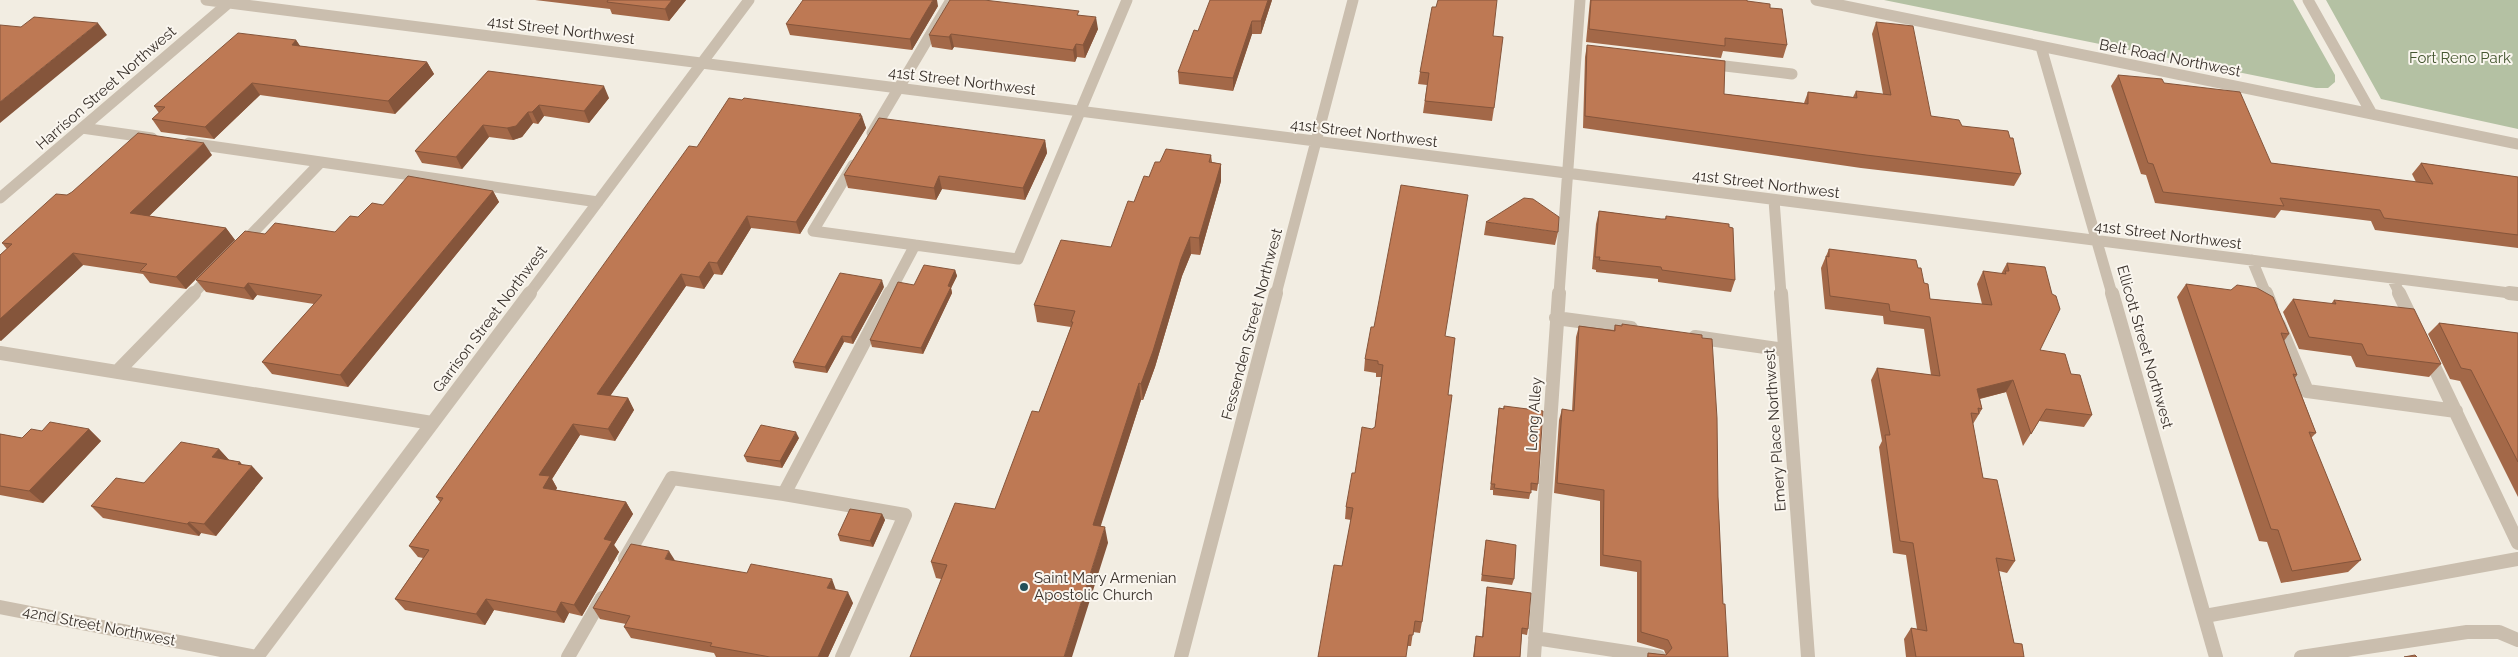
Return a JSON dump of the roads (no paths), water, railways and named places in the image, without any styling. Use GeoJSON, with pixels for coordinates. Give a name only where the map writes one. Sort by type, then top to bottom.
{"type":"FeatureCollection","features":[{"type":"Feature","properties":{"kind":"street","name":"41st Street Northwest"},"geometry":{"type":"LineString","coordinates":[[206,0],[2518,294]]}},
{"type":"Feature","properties":{"kind":"street","name":"Garrison Street Northwest"},"geometry":{"type":"LineString","coordinates":[[257,657],[748,0]]}},
{"type":"Feature","properties":{"kind":"street"},"geometry":{"type":"LineString","coordinates":[[866,142],[951,0]]}},
{"type":"Feature","properties":{"kind":"street"},"geometry":{"type":"LineString","coordinates":[[856,158],[813,231],[1018,259],[1127,0]]}},
{"type":"Feature","properties":{"kind":"street","name":"Fessenden Street Northwest"},"geometry":{"type":"LineString","coordinates":[[1181,657],[1353,0]]}},
{"type":"Feature","properties":{"kind":"street","name":"Long Alley"},"geometry":{"type":"LineString","coordinates":[[1534,657],[1566,174],[1581,48],[1580,0]]}},
{"type":"Feature","properties":{"kind":"street","name":"Belt Road Northwest"},"geometry":{"type":"LineString","coordinates":[[1816,0],[2518,144]]}},
{"type":"Feature","properties":{"kind":"street"},"geometry":{"type":"LineString","coordinates":[[2308,0],[2372,114]]}},
{"type":"Feature","properties":{"kind":"street","name":"Harrison Street Northwest"},"geometry":{"type":"LineString","coordinates":[[0,198],[230,2]]}},
{"type":"Feature","properties":{"kind":"street","name":"Ellicott Street Northwest"},"geometry":{"type":"LineString","coordinates":[[2041,47],[2216,657]]}},
{"type":"Feature","properties":{"kind":"street"},"geometry":{"type":"LineString","coordinates":[[1694,62],[1792,74]]}},
{"type":"Feature","properties":{"kind":"street"},"geometry":{"type":"LineString","coordinates":[[82,128],[598,202]]}},
{"type":"Feature","properties":{"kind":"street"},"geometry":{"type":"LineString","coordinates":[[233,253],[322,162]]}},
{"type":"Feature","properties":{"kind":"street","name":"Emery Place Northwest"},"geometry":{"type":"LineString","coordinates":[[1774,200],[1808,657]]}},
{"type":"Feature","properties":{"kind":"street"},"geometry":{"type":"LineString","coordinates":[[784,494],[914,245]]}},
{"type":"Feature","properties":{"kind":"street"},"geometry":{"type":"LineString","coordinates":[[2252,260],[2307,390],[2456,411]]}},
{"type":"Feature","properties":{"kind":"street"},"geometry":{"type":"LineString","coordinates":[[117,372],[219,267]]}},
{"type":"Feature","properties":{"kind":"street"},"geometry":{"type":"LineString","coordinates":[[2392,278],[2518,543]]}},
{"type":"Feature","properties":{"kind":"street"},"geometry":{"type":"LineString","coordinates":[[1556,318],[1644,330]]}},
{"type":"Feature","properties":{"kind":"street"},"geometry":{"type":"LineString","coordinates":[[1683,336],[1785,350]]}},
{"type":"Feature","properties":{"kind":"street"},"geometry":{"type":"LineString","coordinates":[[0,353],[432,423]]}},
{"type":"Feature","properties":{"kind":"street"},"geometry":{"type":"LineString","coordinates":[[618,572],[672,478],[784,494],[905,515],[842,657]]}},
{"type":"Feature","properties":{"kind":"street"},"geometry":{"type":"LineString","coordinates":[[2205,616],[2518,559]]}},
{"type":"Feature","properties":{"kind":"street"},"geometry":{"type":"LineString","coordinates":[[568,657],[608,589]]}},
{"type":"Feature","properties":{"kind":"street","name":"42nd Street Northwest"},"geometry":{"type":"LineString","coordinates":[[0,607],[257,657]]}},
{"type":"Feature","properties":{"kind":"street"},"geometry":{"type":"LineString","coordinates":[[2301,657],[2467,632],[2499,632],[2518,640]]}},
{"type":"Feature","properties":{"kind":"street"},"geometry":{"type":"LineString","coordinates":[[1535,638],[1658,657]]}},
{"type":"Feature","properties":{"kind":"place","name":"Saint Mary Armenian Apostolic Church"},"geometry":{"type":"Point","coordinates":[1024,587]}},
{"type":"Feature","properties":{"kind":"park label","name":"Fort Reno Park"},"geometry":{"type":"Point","coordinates":[2460,58]}}]}
